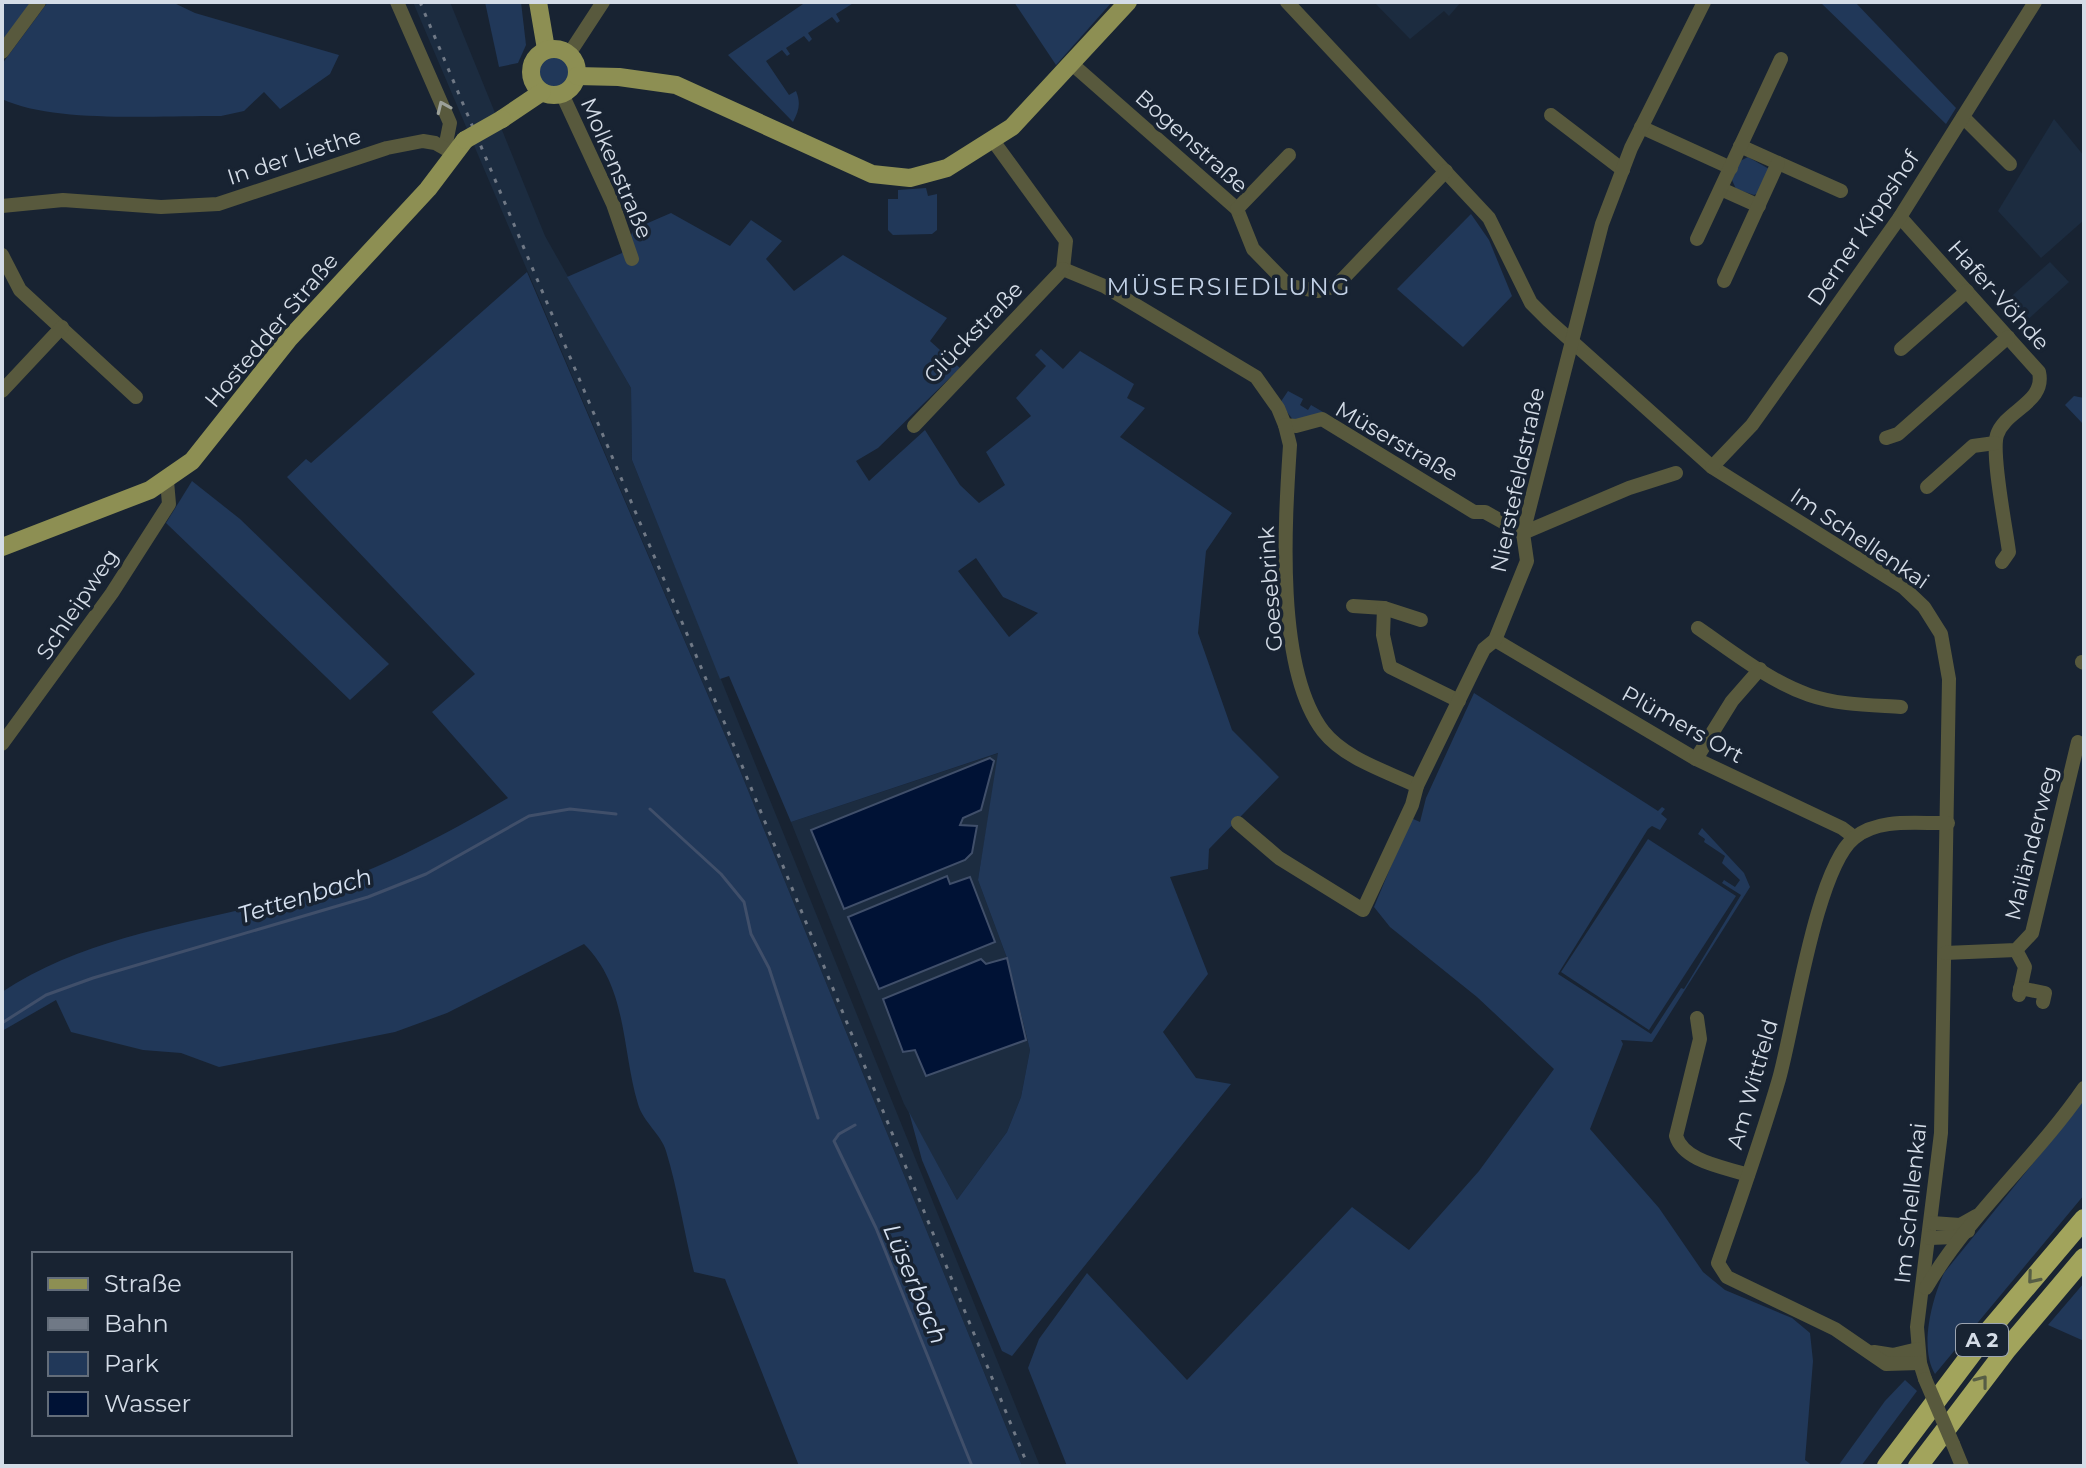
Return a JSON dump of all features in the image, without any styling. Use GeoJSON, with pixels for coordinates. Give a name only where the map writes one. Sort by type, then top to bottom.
{"type":"FeatureCollection","features":[{"type":"Feature","properties":{"kind":"highway","name":"A 2"},"geometry":{"type":"LineString","coordinates":[[1887,1466],[1988,1332],[2084,1219]]}},
{"type":"Feature","properties":{"kind":"highway","name":"A 2"},"geometry":{"type":"LineString","coordinates":[[1918,1466],[2007,1349],[2084,1258]]}},
{"type":"Feature","properties":{"kind":"main road"},"geometry":{"type":"LineString","coordinates":[[538,2],[546,49]]}},
{"type":"Feature","properties":{"kind":"main road"},"geometry":{"type":"LineString","coordinates":[[577,76],[654,80],[685,88],[872,174],[910,178],[947,168],[994,142],[1027,113],[1128,2]]}},
{"type":"Feature","properties":{"kind":"main road"},"geometry":{"type":"LineString","coordinates":[[557,48],[569,54],[576,65],[577,76],[572,87],[562,94],[542,92],[531,79],[530,69],[535,57],[546,49],[557,48]]}},
{"type":"Feature","properties":{"kind":"main road","name":"Hostedder Straße"},"geometry":{"type":"LineString","coordinates":[[2,547],[167,481],[205,448],[289,339],[428,189],[454,147],[518,112],[542,92]]}},
{"type":"Feature","properties":{"kind":"street"},"geometry":{"type":"LineString","coordinates":[[2,52],[39,2]]}},
{"type":"Feature","properties":{"kind":"street"},"geometry":{"type":"LineString","coordinates":[[397,2],[450,123],[454,147]]}},
{"type":"Feature","properties":{"kind":"street"},"geometry":{"type":"LineString","coordinates":[[569,54],[603,2]]}},
{"type":"Feature","properties":{"kind":"street","name":"Im Schellenkai"},"geometry":{"type":"LineString","coordinates":[[1287,2],[1489,218],[1531,303],[1712,467],[1903,587],[1936,624],[1949,679],[1941,1133],[1922,1295],[1919,1356],[1925,1379],[1962,1466]]}},
{"type":"Feature","properties":{"kind":"street","name":"Nierstefeldstraße"},"geometry":{"type":"LineString","coordinates":[[1238,823],[1279,858],[1363,910],[1412,805],[1417,786],[1484,649],[1495,640],[1527,561],[1523,533],[1602,224],[1641,127],[1704,2]]}},
{"type":"Feature","properties":{"kind":"street","name":"Derner Kippshof"},"geometry":{"type":"LineString","coordinates":[[1712,467],[1736,445],[1758,417],[1900,217],[2035,2]]}},
{"type":"Feature","properties":{"kind":"street"},"geometry":{"type":"LineString","coordinates":[[1697,239],[1781,59]]}},
{"type":"Feature","properties":{"kind":"street","name":"Bogenstraße"},"geometry":{"type":"LineString","coordinates":[[1072,64],[1237,209],[1253,249],[1289,286],[1318,291],[1336,286],[1446,171]]}},
{"type":"Feature","properties":{"kind":"street","name":"Molkenstraße"},"geometry":{"type":"LineString","coordinates":[[562,94],[613,204],[632,259]]}},
{"type":"Feature","properties":{"kind":"street"},"geometry":{"type":"LineString","coordinates":[[1551,115],[1623,170]]}},
{"type":"Feature","properties":{"kind":"street"},"geometry":{"type":"LineString","coordinates":[[1963,117],[1975,125],[2010,164]]}},
{"type":"Feature","properties":{"kind":"street"},"geometry":{"type":"LineString","coordinates":[[1641,127],[1731,168]]}},
{"type":"Feature","properties":{"kind":"street","name":"In der Liethe"},"geometry":{"type":"LineString","coordinates":[[2,206],[63,200],[161,207],[218,204],[387,148],[423,141],[454,147]]}},
{"type":"Feature","properties":{"kind":"street"},"geometry":{"type":"LineString","coordinates":[[994,142],[1066,241],[1063,269],[1104,286],[1256,377],[1278,408],[1285,425]]}},
{"type":"Feature","properties":{"kind":"street"},"geometry":{"type":"LineString","coordinates":[[1740,146],[1841,191]]}},
{"type":"Feature","properties":{"kind":"street"},"geometry":{"type":"LineString","coordinates":[[1237,209],[1289,155]]}},
{"type":"Feature","properties":{"kind":"street"},"geometry":{"type":"LineString","coordinates":[[1724,281],[1778,163]]}},
{"type":"Feature","properties":{"kind":"street"},"geometry":{"type":"LineString","coordinates":[[1721,189],[1759,206]]}},
{"type":"Feature","properties":{"kind":"street","name":"Hafer-Vöhde"},"geometry":{"type":"LineString","coordinates":[[1900,217],[2039,372],[2041,382],[2036,395],[2003,424],[1995,443]]}},
{"type":"Feature","properties":{"kind":"street"},"geometry":{"type":"LineString","coordinates":[[2,255],[20,290],[136,397]]}},
{"type":"Feature","properties":{"kind":"street","name":"Glückstraße"},"geometry":{"type":"LineString","coordinates":[[914,426],[1063,269]]}},
{"type":"Feature","properties":{"kind":"street"},"geometry":{"type":"LineString","coordinates":[[1901,349],[1967,291]]}},
{"type":"Feature","properties":{"kind":"street"},"geometry":{"type":"LineString","coordinates":[[2,391],[62,327]]}},
{"type":"Feature","properties":{"kind":"street"},"geometry":{"type":"LineString","coordinates":[[1886,438],[1898,434],[2008,337]]}},
{"type":"Feature","properties":{"kind":"street","name":"Müserstraße"},"geometry":{"type":"LineString","coordinates":[[1285,425],[1296,426],[1322,419],[1474,512],[1485,512],[1523,533]]}},
{"type":"Feature","properties":{"kind":"street","name":"Goesebrink"},"geometry":{"type":"LineString","coordinates":[[1285,425],[1290,445],[1289,616],[1306,696],[1324,731],[1339,746],[1417,786]]}},
{"type":"Feature","properties":{"kind":"street"},"geometry":{"type":"LineString","coordinates":[[1927,487],[1973,446],[1995,443],[2009,552],[2002,562]]}},
{"type":"Feature","properties":{"kind":"street"},"geometry":{"type":"LineString","coordinates":[[1523,533],[1643,476],[1676,473]]}},
{"type":"Feature","properties":{"kind":"street","name":"Schleipweg"},"geometry":{"type":"LineString","coordinates":[[2,744],[104,605],[169,504],[167,481]]}},
{"type":"Feature","properties":{"kind":"street"},"geometry":{"type":"LineString","coordinates":[[1353,606],[1384,608],[1421,620]]}},
{"type":"Feature","properties":{"kind":"street"},"geometry":{"type":"LineString","coordinates":[[1384,608],[1383,635],[1390,667],[1459,701]]}},
{"type":"Feature","properties":{"kind":"street"},"geometry":{"type":"LineString","coordinates":[[1698,628],[1789,686],[1826,700],[1901,707]]}},
{"type":"Feature","properties":{"kind":"street","name":"Plümers Ort"},"geometry":{"type":"LineString","coordinates":[[1495,640],[1696,759],[1842,828],[1854,837]]}},
{"type":"Feature","properties":{"kind":"street"},"geometry":{"type":"LineString","coordinates":[[1696,759],[1732,701],[1760,669]]}},
{"type":"Feature","properties":{"kind":"street","name":"Mailänderweg"},"geometry":{"type":"LineString","coordinates":[[1945,953],[2016,950],[2035,927],[2078,742]]}},
{"type":"Feature","properties":{"kind":"street"},"geometry":{"type":"LineString","coordinates":[[1854,837],[1880,826],[1948,823]]}},
{"type":"Feature","properties":{"kind":"street","name":"Am Wittfeld"},"geometry":{"type":"LineString","coordinates":[[1854,837],[1827,883],[1780,1077],[1718,1263],[1719,1270],[1873,1352],[1889,1365],[1919,1356]]}},
{"type":"Feature","properties":{"kind":"street","name":"Mailänderweg"},"geometry":{"type":"LineString","coordinates":[[2016,950],[2025,967],[2020,991],[2045,993],[2043,1002]]}},
{"type":"Feature","properties":{"kind":"street"},"geometry":{"type":"LineString","coordinates":[[1697,1018],[1700,1039],[1676,1136],[1679,1145],[1690,1155],[1748,1175]]}},
{"type":"Feature","properties":{"kind":"street"},"geometry":{"type":"LineString","coordinates":[[1922,1295],[1980,1214],[2066,1115],[2084,1088]]}},
{"type":"Feature","properties":{"kind":"street"},"geometry":{"type":"LineString","coordinates":[[1931,1230],[1960,1225],[1980,1214]]}},
{"type":"Feature","properties":{"kind":"street"},"geometry":{"type":"LineString","coordinates":[[1931,1230],[1955,1237],[1968,1230]]}},
{"type":"Feature","properties":{"kind":"shaded area"},"geometry":{"type":"Polygon","coordinates":[[[413,2],[450,2],[545,236],[631,388],[632,460],[1040,1466],[1022,1466],[739,768],[413,2]]]}},
{"type":"Feature","properties":{"kind":"shaded area"},"geometry":{"type":"Polygon","coordinates":[[[1374,2],[1461,2],[1449,16],[1444,11],[1410,39],[1374,2]]]}},
{"type":"Feature","properties":{"kind":"shaded area"},"geometry":{"type":"Polygon","coordinates":[[[2054,119],[2084,156],[2084,220],[2041,258],[1998,211],[2054,119]]]}},
{"type":"Feature","properties":{"kind":"shaded area"},"geometry":{"type":"Polygon","coordinates":[[[2050,262],[2069,282],[2024,323],[2005,302],[2050,262]]]}},
{"type":"Feature","properties":{"kind":"shaded area"},"geometry":{"type":"Polygon","coordinates":[[[999,753],[978,880],[1007,958],[1030,1050],[1021,1097],[1007,1132],[957,1200],[904,1104],[791,822],[999,753]]]}},
{"type":"Feature","properties":{"kind":"green space"},"geometry":{"type":"Polygon","coordinates":[[[2,2],[33,2],[2,42],[2,2]]]}},
{"type":"Feature","properties":{"kind":"green space"},"geometry":{"type":"Polygon","coordinates":[[[48,2],[172,2],[195,13],[339,55],[330,74],[280,109],[264,92],[244,111],[221,116],[109,116],[50,112],[2,99],[2,64],[48,2]]]}},
{"type":"Feature","properties":{"kind":"green space"},"geometry":{"type":"Polygon","coordinates":[[[485,2],[521,2],[526,45],[518,63],[499,67],[485,2]]]}},
{"type":"Feature","properties":{"kind":"green space"},"geometry":{"type":"Polygon","coordinates":[[[806,2],[855,2],[836,14],[840,21],[837,23],[832,17],[808,33],[812,39],[809,42],[804,36],[786,48],[790,54],[787,56],[782,50],[766,61],[789,95],[796,91],[799,107],[793,122],[728,55],[806,2]]]}},
{"type":"Feature","properties":{"kind":"green space"},"geometry":{"type":"Polygon","coordinates":[[[1014,2],[1112,2],[1056,65],[1014,2]]]}},
{"type":"Feature","properties":{"kind":"green space"},"geometry":{"type":"Polygon","coordinates":[[[1820,2],[1855,2],[1956,108],[1946,124],[1820,2]]]}},
{"type":"Feature","properties":{"kind":"green space"},"geometry":{"type":"Polygon","coordinates":[[[555,56],[566,61],[571,72],[566,83],[555,88],[544,83],[539,72],[544,61],[555,56]]]}},
{"type":"Feature","properties":{"kind":"green space"},"geometry":{"type":"Polygon","coordinates":[[[1748,157],[1769,169],[1759,193],[1754,195],[1736,189],[1732,180],[1740,161],[1748,157]]]}},
{"type":"Feature","properties":{"kind":"green space"},"geometry":{"type":"Polygon","coordinates":[[[926,188],[928,196],[937,194],[937,230],[932,234],[893,235],[888,230],[888,199],[898,199],[898,190],[926,188]]]}},
{"type":"Feature","properties":{"kind":"green space"},"geometry":{"type":"Polygon","coordinates":[[[671,213],[730,246],[751,220],[782,241],[766,259],[794,291],[843,255],[947,318],[930,341],[960,368],[878,448],[856,461],[869,481],[925,430],[960,485],[979,503],[1005,485],[986,452],[1031,416],[1016,398],[1046,366],[1035,355],[1041,349],[1063,369],[1080,351],[1134,384],[1127,398],[1145,408],[1120,437],[1232,513],[1206,551],[1198,633],[1232,730],[1279,777],[1209,849],[1208,869],[1170,877],[1208,974],[1163,1032],[1196,1078],[1231,1084],[1012,1356],[1002,1351],[922,1160],[909,1112],[957,1200],[1007,1132],[1021,1097],[1030,1050],[1007,958],[978,880],[998,753],[791,822],[729,676],[720,679],[632,460],[631,388],[567,277],[622,253],[634,229],[671,213]],[[976,558],[958,571],[1009,637],[1038,613],[1003,597],[976,558]]]}},
{"type":"Feature","properties":{"kind":"green space"},"geometry":{"type":"Polygon","coordinates":[[[1471,214],[1489,240],[1512,296],[1463,347],[1397,289],[1471,214]]]}},
{"type":"Feature","properties":{"kind":"green space"},"geometry":{"type":"Polygon","coordinates":[[[527,272],[739,768],[1022,1466],[799,1466],[725,1279],[694,1272],[666,1151],[638,1104],[616,999],[598,961],[584,944],[447,1013],[395,1032],[219,1067],[181,1053],[143,1050],[71,1032],[56,1000],[2,1031],[2,992],[35,973],[105,944],[291,897],[348,878],[430,841],[508,798],[432,712],[475,674],[287,477],[306,459],[311,463],[527,272]]]}},
{"type":"Feature","properties":{"kind":"green space"},"geometry":{"type":"Polygon","coordinates":[[[1288,391],[1303,399],[1300,405],[1308,410],[1311,405],[1323,412],[1320,416],[1294,421],[1280,403],[1288,391]]]}},
{"type":"Feature","properties":{"kind":"green space"},"geometry":{"type":"Polygon","coordinates":[[[2074,396],[2084,398],[2084,425],[2065,405],[2074,396]]]}},
{"type":"Feature","properties":{"kind":"green space"},"geometry":{"type":"Polygon","coordinates":[[[192,481],[240,519],[389,664],[350,700],[166,523],[192,481]]]}},
{"type":"Feature","properties":{"kind":"green space"},"geometry":{"type":"Polygon","coordinates":[[[1474,693],[1658,811],[1662,807],[1665,809],[1661,814],[1667,819],[1660,830],[1652,826],[1648,829],[1558,974],[1651,1034],[1681,988],[1684,989],[1741,895],[1722,883],[1724,880],[1735,887],[1740,880],[1722,863],[1725,856],[1704,842],[1705,839],[1698,834],[1702,828],[1744,873],[1750,887],[1652,1042],[1621,1040],[1623,1044],[1590,1129],[1659,1208],[1703,1272],[1725,1290],[1792,1318],[1810,1333],[1813,1361],[1805,1460],[1813,1466],[1067,1466],[1028,1368],[1039,1339],[1087,1273],[1187,1380],[1352,1207],[1409,1250],[1479,1171],[1554,1069],[1477,997],[1390,927],[1374,907],[1411,818],[1420,822],[1426,798],[1474,693]]]}},
{"type":"Feature","properties":{"kind":"green space"},"geometry":{"type":"Polygon","coordinates":[[[1648,839],[1736,896],[1649,1030],[1561,972],[1648,839]]]}},
{"type":"Feature","properties":{"kind":"green space"},"geometry":{"type":"Polygon","coordinates":[[[2084,1093],[2084,1195],[1935,1374],[1928,1351],[1929,1324],[1944,1273],[2069,1119],[2084,1093]]]}},
{"type":"Feature","properties":{"kind":"green space"},"geometry":{"type":"Polygon","coordinates":[[[2084,1283],[2084,1341],[2048,1325],[2084,1283]]]}},
{"type":"Feature","properties":{"kind":"green space"},"geometry":{"type":"Polygon","coordinates":[[[1905,1380],[1917,1391],[1861,1466],[1838,1466],[1885,1401],[1905,1380]]]}},
{"type":"Feature","properties":{"kind":"water"},"geometry":{"type":"Polygon","coordinates":[[[990,758],[994,761],[981,810],[963,818],[960,825],[977,826],[972,853],[965,860],[844,909],[811,830],[990,758]]]}},
{"type":"Feature","properties":{"kind":"water"},"geometry":{"type":"Polygon","coordinates":[[[947,876],[950,884],[970,877],[995,942],[879,989],[848,917],[947,876]]]}},
{"type":"Feature","properties":{"kind":"water"},"geometry":{"type":"Polygon","coordinates":[[[1007,958],[1026,1040],[926,1076],[915,1050],[903,1052],[883,999],[981,959],[986,964],[1007,958]]]}},
{"type":"Feature","properties":{"kind":"waterway","name":"Tettenbach"},"geometry":{"type":"LineString","coordinates":[[2,1023],[46,995],[93,978],[368,897],[426,874],[529,816],[570,809],[616,814]]}},
{"type":"Feature","properties":{"kind":"waterway","name":"Tettenbach"},"geometry":{"type":"LineString","coordinates":[[650,809],[721,874],[744,902],[751,934],[769,968],[818,1118]]}},
{"type":"Feature","properties":{"kind":"waterway","name":"Lüserbach"},"geometry":{"type":"LineString","coordinates":[[855,1125],[839,1134],[834,1141],[876,1228],[972,1466]]}},
{"type":"Feature","properties":{"kind":"railway"},"geometry":{"type":"LineString","coordinates":[[420,2],[725,724],[1028,1466]]}},
{"type":"Feature","properties":{"kind":"district","name":"MÜSERSIEDLUNG"},"geometry":{"type":"Point","coordinates":[1229,287]}}]}
